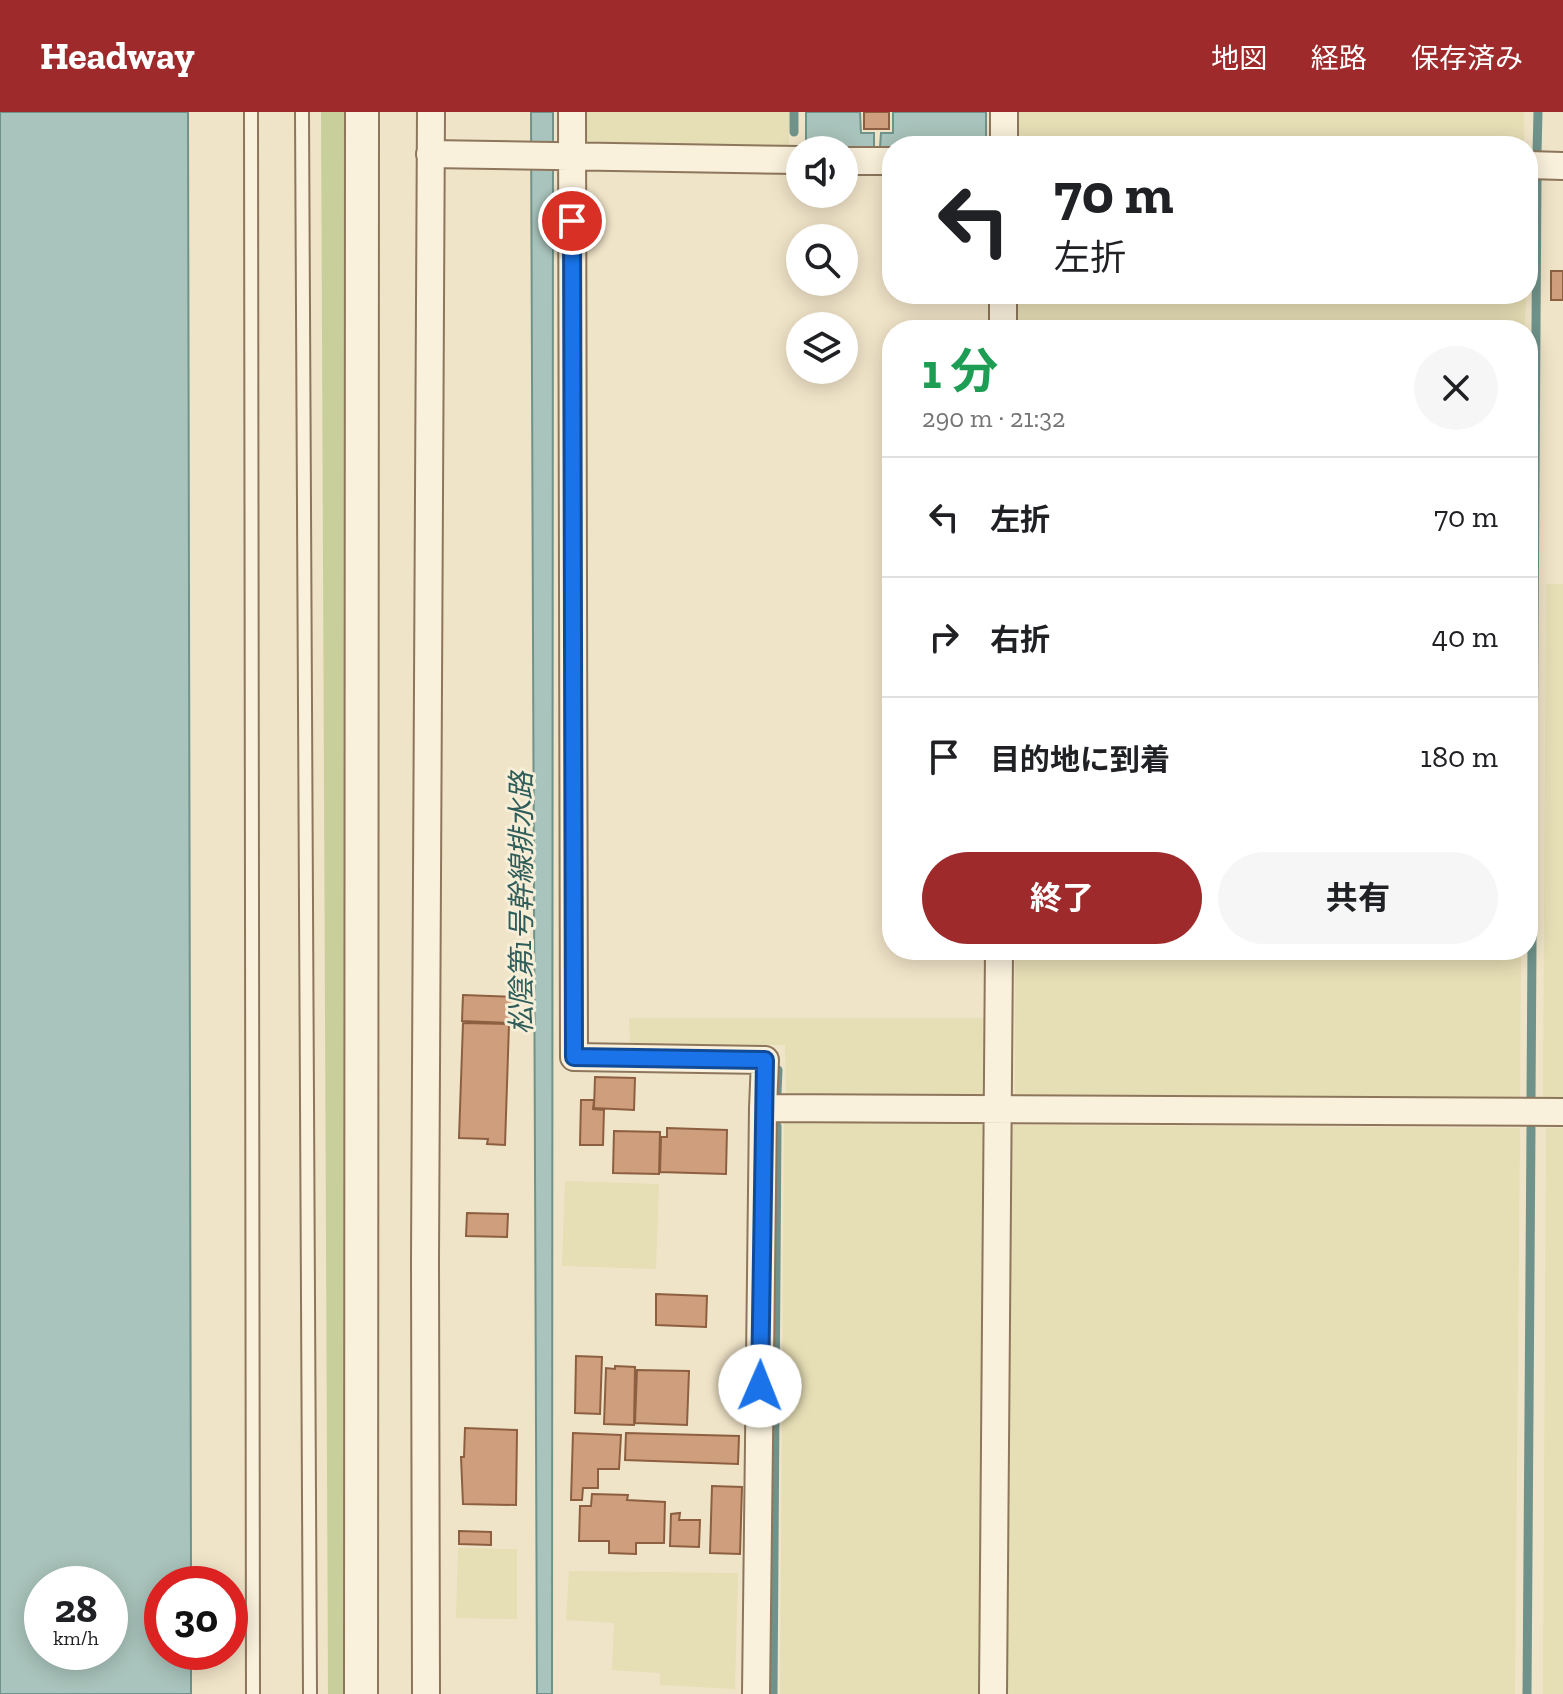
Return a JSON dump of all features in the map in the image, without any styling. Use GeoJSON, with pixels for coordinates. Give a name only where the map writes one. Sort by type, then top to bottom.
{"type":"FeatureCollection","features":[{"type":"Feature","properties":{"kind":"street"},"geometry":{"type":"LineString","coordinates":[[361,1694],[362,112]]}},
{"type":"Feature","properties":{"kind":"street"},"geometry":{"type":"LineString","coordinates":[[426,1694],[425,1244],[431,112]]}},
{"type":"Feature","properties":{"kind":"street"},"geometry":{"type":"LineString","coordinates":[[572,112],[574,1057],[765,1060],[756,1694]]}},
{"type":"Feature","properties":{"kind":"street"},"geometry":{"type":"LineString","coordinates":[[1004,112],[1004,136]]}},
{"type":"Feature","properties":{"kind":"street"},"geometry":{"type":"LineString","coordinates":[[430,154],[571,159],[786,160]]}},
{"type":"Feature","properties":{"kind":"street"},"geometry":{"type":"LineString","coordinates":[[858,161],[882,161]]}},
{"type":"Feature","properties":{"kind":"street"},"geometry":{"type":"LineString","coordinates":[[1538,165],[1563,166]]}},
{"type":"Feature","properties":{"kind":"street"},"geometry":{"type":"LineString","coordinates":[[993,1694],[999,960]]}},
{"type":"Feature","properties":{"kind":"street"},"geometry":{"type":"LineString","coordinates":[[763,1108],[1563,1112]]}},
{"type":"Feature","properties":{"kind":"lane"},"geometry":{"type":"LineString","coordinates":[[251,112],[253,1694]]}},
{"type":"Feature","properties":{"kind":"lane"},"geometry":{"type":"LineString","coordinates":[[302,112],[310,1694]]}},
{"type":"Feature","properties":{"kind":"shaded area"},"geometry":{"type":"Polygon","coordinates":[[[579,112],[789,112],[786,149],[579,147],[579,112]]]}},
{"type":"Feature","properties":{"kind":"shaded area"},"geometry":{"type":"Polygon","coordinates":[[[1017,112],[1524,112],[1524,136],[1017,136],[1017,112]]]}},
{"type":"Feature","properties":{"kind":"shaded area"},"geometry":{"type":"Polygon","coordinates":[[[1017,304],[1526,304],[1525,320],[1017,320],[1017,304]]]}},
{"type":"Feature","properties":{"kind":"shaded area"},"geometry":{"type":"Polygon","coordinates":[[[1546,584],[1563,584],[1563,1098],[1543,1098],[1546,584]]]}},
{"type":"Feature","properties":{"kind":"shaded area"},"geometry":{"type":"Polygon","coordinates":[[[1015,960],[1521,960],[1520,1098],[1015,1095],[1015,960]]]}},
{"type":"Feature","properties":{"kind":"shaded area"},"geometry":{"type":"Polygon","coordinates":[[[629,1018],[986,1018],[986,1096],[786,1097],[785,1045],[630,1045],[629,1018]]]}},
{"type":"Feature","properties":{"kind":"shaded area"},"geometry":{"type":"Polygon","coordinates":[[[784,1120],[984,1122],[980,1694],[780,1694],[784,1120]]]}},
{"type":"Feature","properties":{"kind":"shaded area"},"geometry":{"type":"Polygon","coordinates":[[[1010,1125],[1520,1128],[1515,1694],[1006,1694],[1010,1125]]]}},
{"type":"Feature","properties":{"kind":"shaded area"},"geometry":{"type":"Polygon","coordinates":[[[1546,1128],[1563,1128],[1563,1694],[1543,1694],[1546,1128]]]}},
{"type":"Feature","properties":{"kind":"shaded area"},"geometry":{"type":"Polygon","coordinates":[[[565,1181],[659,1184],[656,1269],[562,1266],[565,1181]]]}},
{"type":"Feature","properties":{"kind":"shaded area"},"geometry":{"type":"Polygon","coordinates":[[[458,1548],[517,1549],[517,1619],[456,1618],[458,1548]]]}},
{"type":"Feature","properties":{"kind":"shaded area"},"geometry":{"type":"Polygon","coordinates":[[[569,1571],[738,1573],[735,1689],[660,1685],[660,1673],[612,1670],[614,1623],[566,1620],[569,1571]]]}},
{"type":"Feature","properties":{"kind":"green space"},"geometry":{"type":"Polygon","coordinates":[[[321,112],[344,112],[344,1694],[328,1694],[321,112]]]}},
{"type":"Feature","properties":{"kind":"water"},"geometry":{"type":"Polygon","coordinates":[[[0,112],[188,112],[191,1566],[144,1566],[144,1670],[191,1670],[191,1694],[0,1694],[0,112]]]}},
{"type":"Feature","properties":{"kind":"water"},"geometry":{"type":"Polygon","coordinates":[[[531,112],[553,112],[552,1694],[537,1694],[531,112]]]}},
{"type":"Feature","properties":{"kind":"water"},"geometry":{"type":"Polygon","coordinates":[[[806,112],[860,112],[861,133],[874,133],[874,148],[858,148],[858,136],[806,136],[806,112]]]}},
{"type":"Feature","properties":{"kind":"water"},"geometry":{"type":"Polygon","coordinates":[[[893,112],[986,112],[986,136],[882,136],[880,148],[881,133],[893,133],[893,112]]]}},
{"type":"Feature","properties":{"kind":"building"},"geometry":{"type":"Polygon","coordinates":[[[864,112],[889,112],[889,129],[864,129],[864,112]]]}},
{"type":"Feature","properties":{"kind":"building"},"geometry":{"type":"Polygon","coordinates":[[[1551,271],[1563,271],[1563,300],[1551,300],[1551,271]]]}},
{"type":"Feature","properties":{"kind":"building"},"geometry":{"type":"Polygon","coordinates":[[[463,995],[514,997],[513,1023],[462,1021],[463,995]]]}},
{"type":"Feature","properties":{"kind":"building"},"geometry":{"type":"Polygon","coordinates":[[[463,1023],[509,1024],[505,1145],[487,1144],[488,1139],[459,1138],[463,1023]]]}},
{"type":"Feature","properties":{"kind":"building"},"geometry":{"type":"Polygon","coordinates":[[[595,1077],[635,1078],[634,1110],[594,1108],[595,1077]]]}},
{"type":"Feature","properties":{"kind":"building"},"geometry":{"type":"Polygon","coordinates":[[[581,1100],[594,1100],[593,1109],[604,1110],[603,1145],[580,1145],[581,1100]]]}},
{"type":"Feature","properties":{"kind":"building"},"geometry":{"type":"Polygon","coordinates":[[[667,1128],[727,1130],[726,1174],[660,1172],[661,1137],[667,1137],[667,1128]]]}},
{"type":"Feature","properties":{"kind":"building"},"geometry":{"type":"Polygon","coordinates":[[[614,1131],[660,1132],[659,1174],[613,1173],[614,1131]]]}},
{"type":"Feature","properties":{"kind":"building"},"geometry":{"type":"Polygon","coordinates":[[[467,1213],[508,1214],[507,1237],[466,1236],[467,1213]]]}},
{"type":"Feature","properties":{"kind":"building"},"geometry":{"type":"Polygon","coordinates":[[[656,1294],[707,1296],[706,1327],[656,1325],[656,1294]]]}},
{"type":"Feature","properties":{"kind":"building"},"geometry":{"type":"Polygon","coordinates":[[[576,1356],[602,1357],[600,1414],[575,1413],[576,1356]]]}},
{"type":"Feature","properties":{"kind":"building"},"geometry":{"type":"Polygon","coordinates":[[[615,1366],[635,1367],[634,1425],[604,1424],[606,1368],[615,1369],[615,1366]]]}},
{"type":"Feature","properties":{"kind":"building"},"geometry":{"type":"Polygon","coordinates":[[[637,1370],[689,1371],[687,1425],[635,1423],[637,1370]]]}},
{"type":"Feature","properties":{"kind":"building"},"geometry":{"type":"Polygon","coordinates":[[[465,1428],[517,1430],[516,1505],[463,1504],[461,1457],[464,1457],[465,1428]]]}},
{"type":"Feature","properties":{"kind":"building"},"geometry":{"type":"Polygon","coordinates":[[[573,1433],[621,1435],[619,1469],[598,1469],[598,1488],[583,1488],[582,1500],[571,1500],[573,1433]]]}},
{"type":"Feature","properties":{"kind":"building"},"geometry":{"type":"Polygon","coordinates":[[[626,1433],[739,1436],[738,1464],[625,1460],[626,1433]]]}},
{"type":"Feature","properties":{"kind":"building"},"geometry":{"type":"Polygon","coordinates":[[[712,1486],[742,1487],[740,1554],[710,1553],[712,1486]]]}},
{"type":"Feature","properties":{"kind":"building"},"geometry":{"type":"Polygon","coordinates":[[[592,1494],[628,1495],[627,1500],[665,1502],[664,1543],[636,1543],[636,1554],[609,1553],[609,1541],[579,1541],[580,1506],[591,1506],[592,1494]]]}},
{"type":"Feature","properties":{"kind":"building"},"geometry":{"type":"Polygon","coordinates":[[[680,1513],[679,1520],[700,1520],[699,1547],[670,1546],[671,1514],[680,1513]]]}},
{"type":"Feature","properties":{"kind":"building"},"geometry":{"type":"Polygon","coordinates":[[[459,1531],[491,1532],[491,1545],[459,1544],[459,1531]]]}},
{"type":"Feature","properties":{"kind":"waterway"},"geometry":{"type":"LineString","coordinates":[[794,112],[794,132]]}},
{"type":"Feature","properties":{"kind":"waterway"},"geometry":{"type":"LineString","coordinates":[[1537,136],[1538,112]]}},
{"type":"Feature","properties":{"kind":"waterway"},"geometry":{"type":"LineString","coordinates":[[1536,304],[1536,320]]}},
{"type":"Feature","properties":{"kind":"waterway"},"geometry":{"type":"LineString","coordinates":[[1531,1099],[1532,960]]}},
{"type":"Feature","properties":{"kind":"waterway"},"geometry":{"type":"LineString","coordinates":[[775,1070],[778,1070],[777,1093]]}},
{"type":"Feature","properties":{"kind":"waterway"},"geometry":{"type":"LineString","coordinates":[[773,1694],[777,1126]]}},
{"type":"Feature","properties":{"kind":"waterway"},"geometry":{"type":"LineString","coordinates":[[1527,1694],[1531,1128]]}},
{"type":"Feature","properties":{"kind":"route"},"geometry":{"type":"LineString","coordinates":[[572,221],[574,1057],[765,1060],[760,1386]]}},
{"type":"Feature","properties":{"kind":"water label","name":"松陰第1号幹線排水路"},"geometry":{"type":"Point","coordinates":[521,903]}}]}
